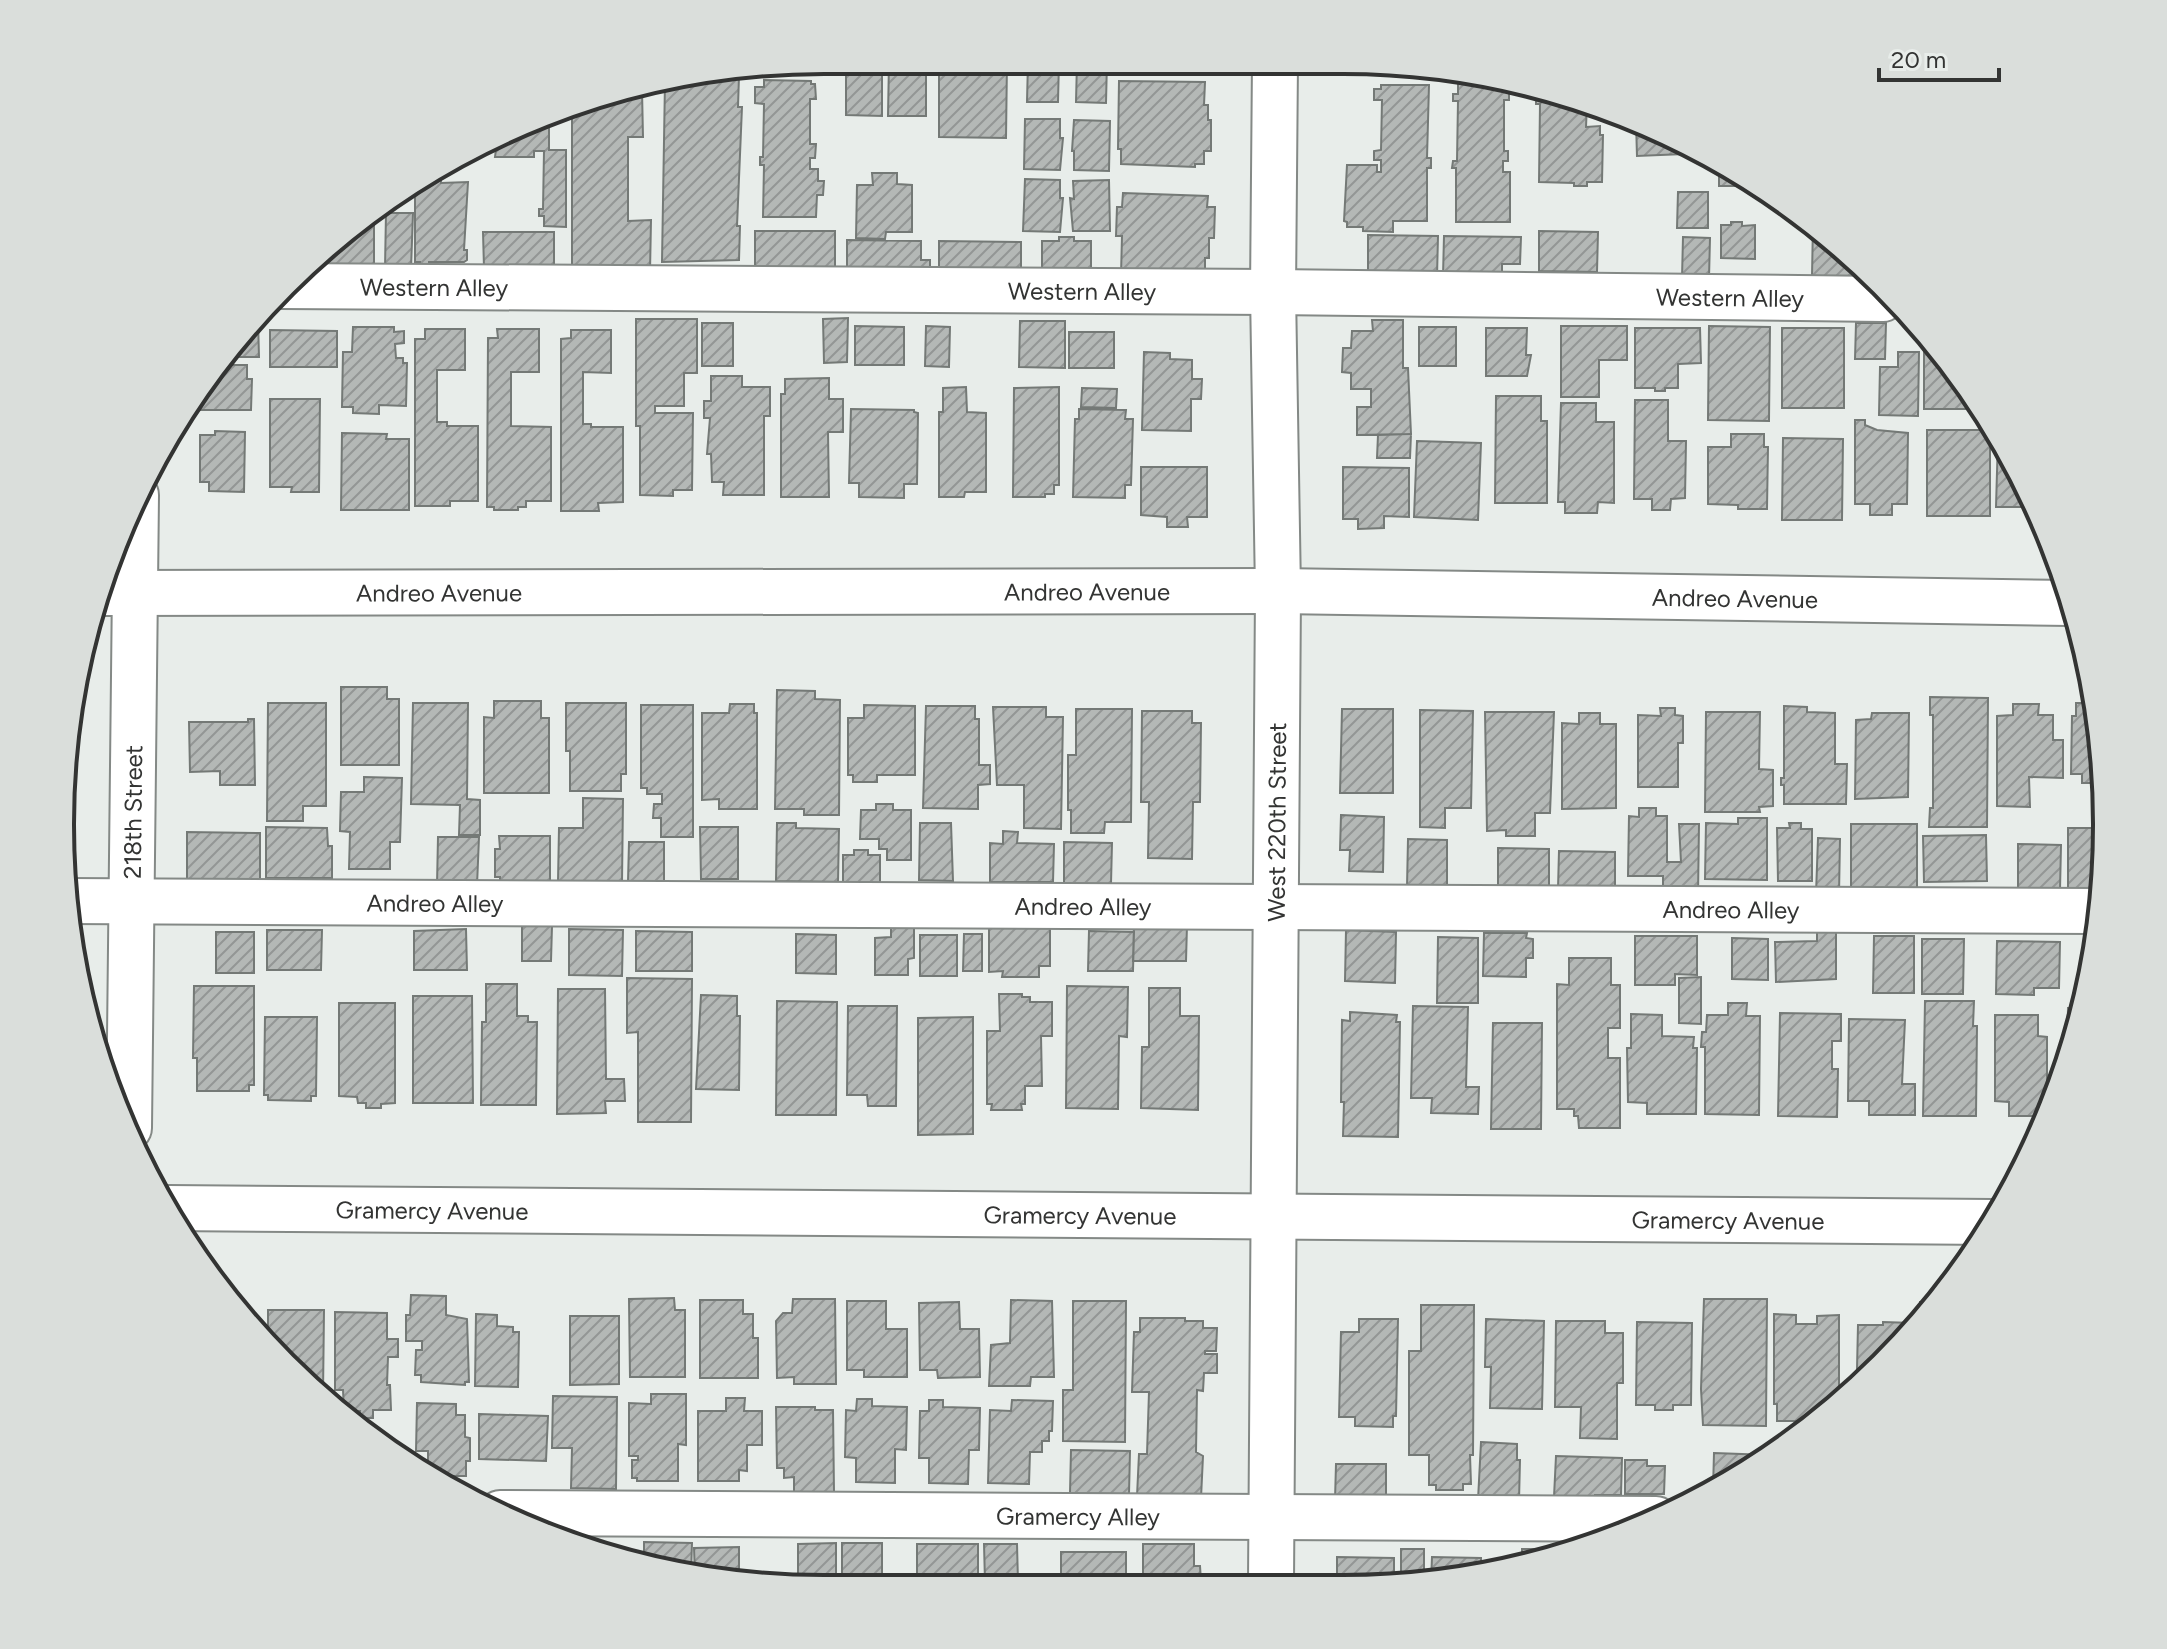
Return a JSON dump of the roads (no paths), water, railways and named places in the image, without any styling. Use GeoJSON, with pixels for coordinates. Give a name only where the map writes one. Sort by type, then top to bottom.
{"type":"FeatureCollection","features":[{"type":"Feature","properties":{"kind":"street","name":"West 220th Street"},"geometry":{"type":"LineString","coordinates":[[1271,1575],[1278,591],[1273,292],[1275,74]]}},
{"type":"Feature","properties":{"kind":"street","name":"Western Alley"},"geometry":{"type":"LineString","coordinates":[[302,286],[1878,299]]}},
{"type":"Feature","properties":{"kind":"street","name":"218th Street"},"geometry":{"type":"LineString","coordinates":[[127,549],[119,593],[132,902],[129,1107]]}},
{"type":"Feature","properties":{"kind":"street","name":"Andreo Avenue"},"geometry":{"type":"LineString","coordinates":[[119,593],[1278,591],[2059,603]]}},
{"type":"Feature","properties":{"kind":"street","name":"Andreo Alley"},"geometry":{"type":"LineString","coordinates":[[78,901],[2088,911]]}},
{"type":"Feature","properties":{"kind":"street","name":"Gramercy Avenue"},"geometry":{"type":"LineString","coordinates":[[180,1208],[1979,1222]]}},
{"type":"Feature","properties":{"kind":"street","name":"Gramercy Alley"},"geometry":{"type":"LineString","coordinates":[[526,1513],[1627,1519]]}}]}
